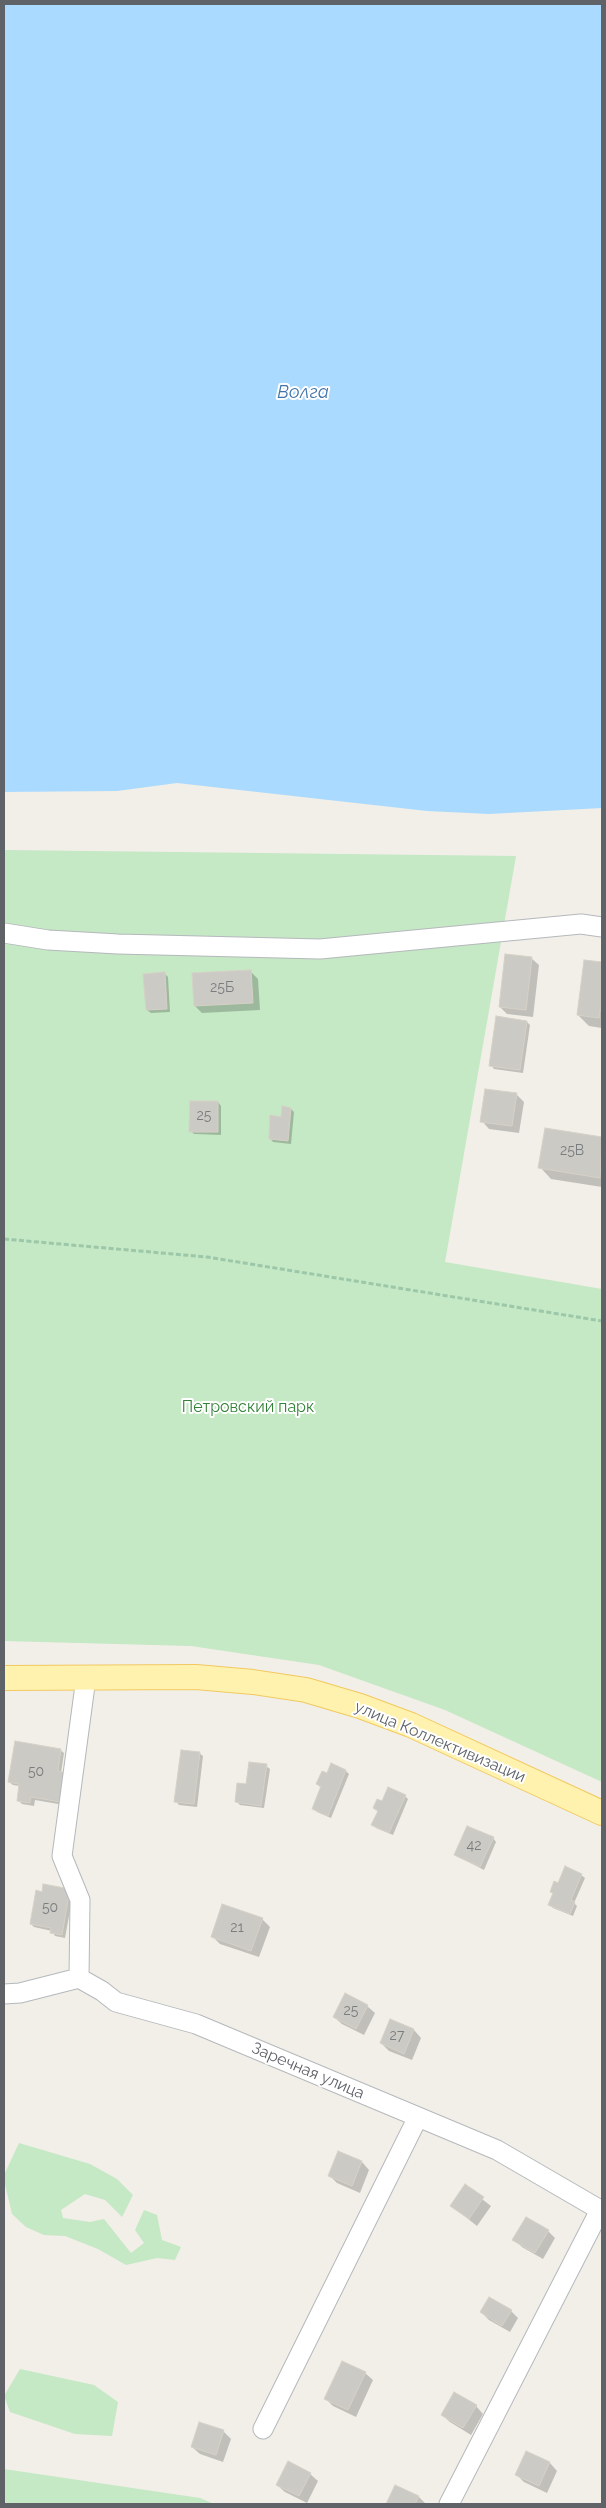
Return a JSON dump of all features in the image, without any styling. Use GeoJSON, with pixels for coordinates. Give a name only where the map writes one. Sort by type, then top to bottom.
{"type":"FeatureCollection","features":[{"type":"Feature","properties":{"kind":"main road","name":"улица Коллективизации"},"geometry":{"type":"LineString","coordinates":[[4,1678],[196,1677],[253,1682],[306,1690],[360,1706],[410,1725],[602,1813]]}},
{"type":"Feature","properties":{"kind":"street"},"geometry":{"type":"LineString","coordinates":[[4,933],[48,940],[320,949],[581,924],[602,926]]}},
{"type":"Feature","properties":{"kind":"street"},"geometry":{"type":"LineString","coordinates":[[4,1994],[20,1993],[80,1978],[80,1900],[62,1856],[86,1678]]}},
{"type":"Feature","properties":{"kind":"street","name":"Заречная улица"},"geometry":{"type":"LineString","coordinates":[[80,1978],[116,2002],[196,2024],[497,2150],[601,2210]]}},
{"type":"Feature","properties":{"kind":"street"},"geometry":{"type":"LineString","coordinates":[[263,2429],[418,2117]]}},
{"type":"Feature","properties":{"kind":"street"},"geometry":{"type":"LineString","coordinates":[[449,2504],[601,2210]]}},
{"type":"Feature","properties":{"kind":"path"},"geometry":{"type":"LineString","coordinates":[[4,1240],[207,1257],[602,1321]]}},
{"type":"Feature","properties":{"kind":"green space","name":"Петровский парк"},"geometry":{"type":"Polygon","coordinates":[[[4,850],[516,856],[445,1262],[602,1289],[602,1782],[445,1710],[319,1665],[191,1646],[4,1641],[4,850]]]}},
{"type":"Feature","properties":{"kind":"green space"},"geometry":{"type":"Polygon","coordinates":[[[19,2143],[90,2164],[117,2179],[133,2195],[122,2217],[105,2200],[85,2194],[61,2210],[63,2218],[90,2222],[104,2219],[131,2253],[144,2243],[135,2230],[144,2210],[157,2215],[162,2240],[181,2247],[175,2260],[157,2258],[126,2265],[98,2249],[65,2236],[44,2235],[26,2227],[12,2214],[4,2180],[4,2175],[19,2143]]]}},
{"type":"Feature","properties":{"kind":"green space"},"geometry":{"type":"Polygon","coordinates":[[[20,2369],[94,2385],[118,2402],[112,2436],[75,2434],[10,2412],[4,2396],[20,2369]]]}},
{"type":"Feature","properties":{"kind":"green space"},"geometry":{"type":"Polygon","coordinates":[[[4,2469],[200,2498],[214,2504],[4,2504],[4,2469]]]}},
{"type":"Feature","properties":{"kind":"water","name":"Волга"},"geometry":{"type":"Polygon","coordinates":[[[4,4],[602,4],[602,808],[489,814],[427,811],[177,783],[117,791],[4,792],[4,4]]]}},
{"type":"Feature","properties":{"kind":"building"},"geometry":{"type":"Polygon","coordinates":[[[505,954],[532,957],[526,1010],[499,1007],[505,954]]]}},
{"type":"Feature","properties":{"kind":"building"},"geometry":{"type":"Polygon","coordinates":[[[584,960],[602,962],[602,1011],[600,1010],[599,1018],[577,1015],[584,960]]]}},
{"type":"Feature","properties":{"kind":"building"},"geometry":{"type":"Polygon","coordinates":[[[251,970],[253,1003],[194,1006],[192,973],[251,970]]]}},
{"type":"Feature","properties":{"kind":"building"},"geometry":{"type":"Polygon","coordinates":[[[165,972],[167,1009],[146,1010],[143,974],[165,972]]]}},
{"type":"Feature","properties":{"kind":"building"},"geometry":{"type":"Polygon","coordinates":[[[496,1016],[527,1021],[520,1070],[489,1066],[496,1016]]]}},
{"type":"Feature","properties":{"kind":"building"},"geometry":{"type":"Polygon","coordinates":[[[485,1089],[517,1093],[512,1126],[480,1122],[485,1089]]]}},
{"type":"Feature","properties":{"kind":"building"},"geometry":{"type":"Polygon","coordinates":[[[190,1101],[218,1101],[218,1132],[189,1132],[190,1101]]]}},
{"type":"Feature","properties":{"kind":"building"},"geometry":{"type":"Polygon","coordinates":[[[282,1106],[291,1108],[288,1141],[269,1139],[270,1115],[281,1117],[282,1106]]]}},
{"type":"Feature","properties":{"kind":"building"},"geometry":{"type":"Polygon","coordinates":[[[545,1128],[602,1137],[600,1178],[538,1168],[545,1128]]]}},
{"type":"Feature","properties":{"kind":"building"},"geometry":{"type":"Polygon","coordinates":[[[15,1741],[61,1749],[58,1771],[66,1773],[61,1802],[31,1797],[30,1803],[17,1801],[19,1784],[8,1782],[15,1741]]]}},
{"type":"Feature","properties":{"kind":"building"},"geometry":{"type":"Polygon","coordinates":[[[181,1750],[200,1752],[194,1804],[174,1802],[181,1750]]]}},
{"type":"Feature","properties":{"kind":"building"},"geometry":{"type":"Polygon","coordinates":[[[249,1762],[267,1764],[261,1806],[235,1802],[237,1783],[246,1784],[249,1762]]]}},
{"type":"Feature","properties":{"kind":"building"},"geometry":{"type":"Polygon","coordinates":[[[331,1763],[346,1770],[328,1816],[312,1809],[321,1786],[316,1784],[322,1771],[327,1773],[331,1763]]]}},
{"type":"Feature","properties":{"kind":"building"},"geometry":{"type":"Polygon","coordinates":[[[388,1787],[406,1795],[389,1833],[371,1825],[378,1811],[373,1808],[377,1799],[382,1801],[388,1787]]]}},
{"type":"Feature","properties":{"kind":"building"},"geometry":{"type":"Polygon","coordinates":[[[467,1826],[494,1837],[480,1867],[454,1855],[467,1826]]]}},
{"type":"Feature","properties":{"kind":"building"},"geometry":{"type":"Polygon","coordinates":[[[565,1866],[582,1874],[571,1900],[575,1902],[570,1914],[548,1905],[553,1893],[550,1892],[554,1881],[558,1883],[565,1866]]]}},
{"type":"Feature","properties":{"kind":"building"},"geometry":{"type":"Polygon","coordinates":[[[43,1884],[70,1889],[62,1935],[50,1933],[51,1928],[30,1924],[36,1890],[42,1892],[43,1884]]]}},
{"type":"Feature","properties":{"kind":"building"},"geometry":{"type":"Polygon","coordinates":[[[222,1904],[263,1918],[251,1951],[211,1937],[222,1904]]]}},
{"type":"Feature","properties":{"kind":"building"},"geometry":{"type":"Polygon","coordinates":[[[345,1993],[368,2005],[356,2029],[333,2017],[345,1993]]]}},
{"type":"Feature","properties":{"kind":"building"},"geometry":{"type":"Polygon","coordinates":[[[390,2019],[414,2029],[404,2054],[380,2043],[390,2019]]]}},
{"type":"Feature","properties":{"kind":"building"},"geometry":{"type":"Polygon","coordinates":[[[338,2151],[362,2161],[352,2186],[328,2176],[338,2151]]]}},
{"type":"Feature","properties":{"kind":"building"},"geometry":{"type":"Polygon","coordinates":[[[465,2184],[484,2197],[469,2219],[450,2206],[465,2184]]]}},
{"type":"Feature","properties":{"kind":"building"},"geometry":{"type":"Polygon","coordinates":[[[526,2217],[549,2230],[535,2253],[512,2240],[526,2217]]]}},
{"type":"Feature","properties":{"kind":"building"},"geometry":{"type":"Polygon","coordinates":[[[489,2297],[512,2310],[502,2326],[480,2312],[489,2297]]]}},
{"type":"Feature","properties":{"kind":"building"},"geometry":{"type":"Polygon","coordinates":[[[342,2361],[366,2372],[348,2410],[324,2399],[342,2361]]]}},
{"type":"Feature","properties":{"kind":"building"},"geometry":{"type":"Polygon","coordinates":[[[454,2392],[477,2405],[463,2428],[441,2415],[454,2392]]]}},
{"type":"Feature","properties":{"kind":"building"},"geometry":{"type":"Polygon","coordinates":[[[199,2422],[224,2430],[216,2455],[191,2447],[199,2422]]]}},
{"type":"Feature","properties":{"kind":"building"},"geometry":{"type":"Polygon","coordinates":[[[526,2451],[550,2462],[539,2486],[515,2475],[526,2451]]]}},
{"type":"Feature","properties":{"kind":"building"},"geometry":{"type":"Polygon","coordinates":[[[288,2461],[311,2473],[299,2496],[276,2485],[288,2461]]]}},
{"type":"Feature","properties":{"kind":"building"},"geometry":{"type":"Polygon","coordinates":[[[395,2485],[419,2496],[415,2504],[386,2504],[395,2485]]]}}]}
